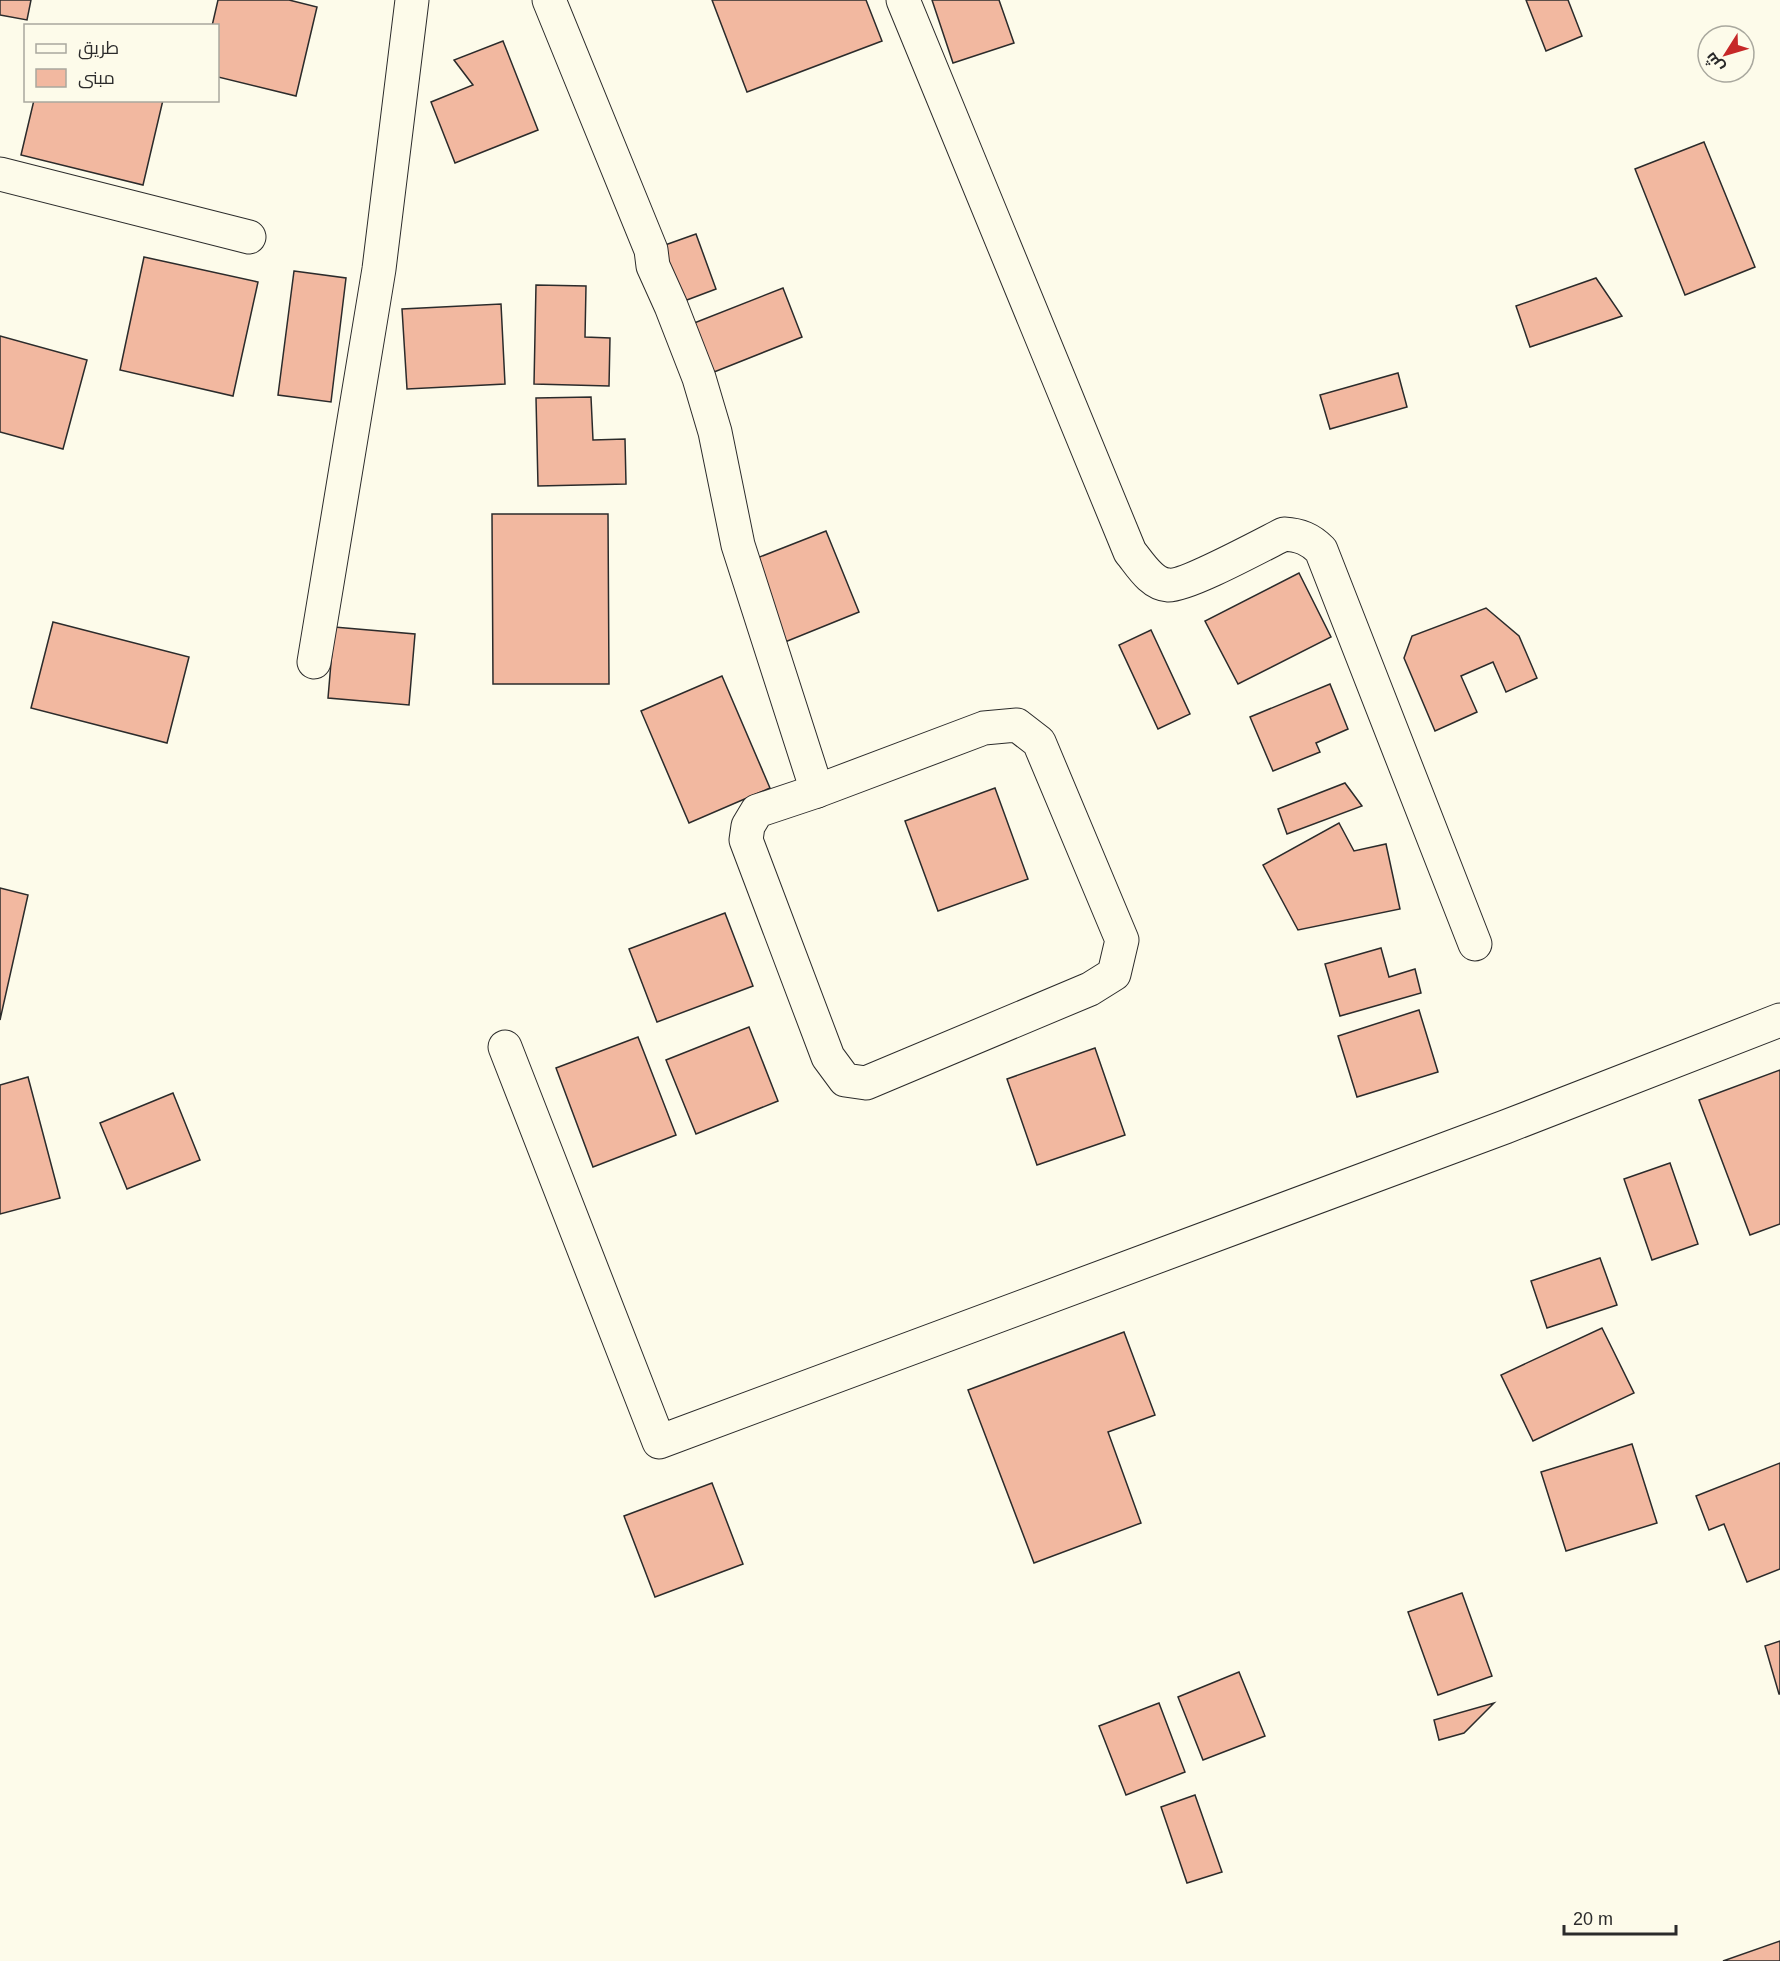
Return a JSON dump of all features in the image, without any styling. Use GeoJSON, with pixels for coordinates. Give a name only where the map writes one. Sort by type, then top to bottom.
{"type":"FeatureCollection","features":[{"type":"Feature","properties":{"kind":"street"},"geometry":{"type":"LineString","coordinates":[[314,662],[379,269],[412,0]]}},
{"type":"Feature","properties":{"kind":"street"},"geometry":{"type":"LineString","coordinates":[[549,0],[651,250],[653,266],[699,378],[715,432],[738,545],[817,791]]}},
{"type":"Feature","properties":{"kind":"street"},"geometry":{"type":"LineString","coordinates":[[903,0],[1130,552],[1148,575],[1168,585],[1186,582],[1284,534],[1297,535],[1312,541],[1321,550],[1475,944]]}},
{"type":"Feature","properties":{"kind":"street"},"geometry":{"type":"LineString","coordinates":[[0,174],[249,237]]}},
{"type":"Feature","properties":{"kind":"street"},"geometry":{"type":"LineString","coordinates":[[1017,725],[1039,742],[1122,940],[1114,974],[1090,989],[866,1083],[845,1080],[828,1057],[746,840],[748,826],[757,811],[817,791],[984,728],[1017,725]]}},
{"type":"Feature","properties":{"kind":"street"},"geometry":{"type":"LineString","coordinates":[[505,1047],[659,1442],[1505,1127],[1780,1020]]}},
{"type":"Feature","properties":{"kind":"building"},"geometry":{"type":"Polygon","coordinates":[[[0,0],[31,0],[27,20],[0,15],[0,0]]]}},
{"type":"Feature","properties":{"kind":"building"},"geometry":{"type":"Polygon","coordinates":[[[218,0],[289,0],[317,7],[296,96],[219,77],[219,24],[212,24],[218,0]]]}},
{"type":"Feature","properties":{"kind":"building"},"geometry":{"type":"Polygon","coordinates":[[[712,0],[866,0],[882,41],[747,92],[712,0]]]}},
{"type":"Feature","properties":{"kind":"building"},"geometry":{"type":"Polygon","coordinates":[[[932,0],[999,0],[1014,43],[953,63],[932,0]]]}},
{"type":"Feature","properties":{"kind":"building"},"geometry":{"type":"Polygon","coordinates":[[[1526,0],[1568,0],[1582,36],[1546,51],[1526,0]]]}},
{"type":"Feature","properties":{"kind":"building"},"geometry":{"type":"Polygon","coordinates":[[[503,41],[538,130],[455,163],[431,102],[473,85],[454,60],[503,41]]]}},
{"type":"Feature","properties":{"kind":"building"},"geometry":{"type":"Polygon","coordinates":[[[34,102],[163,102],[143,185],[21,155],[34,102]]]}},
{"type":"Feature","properties":{"kind":"building"},"geometry":{"type":"Polygon","coordinates":[[[1704,142],[1755,267],[1685,295],[1635,169],[1704,142]]]}},
{"type":"Feature","properties":{"kind":"building"},"geometry":{"type":"Polygon","coordinates":[[[696,234],[716,289],[671,306],[651,250],[696,234]]]}},
{"type":"Feature","properties":{"kind":"building"},"geometry":{"type":"Polygon","coordinates":[[[144,257],[258,282],[233,396],[120,370],[144,257]]]}},
{"type":"Feature","properties":{"kind":"building"},"geometry":{"type":"Polygon","coordinates":[[[294,271],[346,278],[331,402],[278,395],[294,271]]]}},
{"type":"Feature","properties":{"kind":"building"},"geometry":{"type":"Polygon","coordinates":[[[1596,278],[1622,316],[1530,347],[1516,306],[1596,278]]]}},
{"type":"Feature","properties":{"kind":"building"},"geometry":{"type":"Polygon","coordinates":[[[536,285],[586,286],[585,337],[610,338],[609,386],[534,384],[536,285]]]}},
{"type":"Feature","properties":{"kind":"building"},"geometry":{"type":"Polygon","coordinates":[[[783,288],[802,337],[699,378],[679,329],[783,288]]]}},
{"type":"Feature","properties":{"kind":"building"},"geometry":{"type":"Polygon","coordinates":[[[501,304],[505,384],[407,389],[402,309],[501,304]]]}},
{"type":"Feature","properties":{"kind":"building"},"geometry":{"type":"Polygon","coordinates":[[[0,336],[87,360],[63,449],[0,432],[0,336]]]}},
{"type":"Feature","properties":{"kind":"building"},"geometry":{"type":"Polygon","coordinates":[[[1398,373],[1407,407],[1330,429],[1320,395],[1398,373]]]}},
{"type":"Feature","properties":{"kind":"building"},"geometry":{"type":"Polygon","coordinates":[[[591,397],[593,440],[625,439],[626,484],[538,486],[536,398],[591,397]]]}},
{"type":"Feature","properties":{"kind":"building"},"geometry":{"type":"Polygon","coordinates":[[[492,514],[608,514],[609,684],[493,684],[492,514]]]}},
{"type":"Feature","properties":{"kind":"building"},"geometry":{"type":"Polygon","coordinates":[[[826,531],[859,612],[785,642],[752,560],[826,531]]]}},
{"type":"Feature","properties":{"kind":"building"},"geometry":{"type":"Polygon","coordinates":[[[1299,573],[1331,637],[1238,684],[1205,621],[1299,573]]]}},
{"type":"Feature","properties":{"kind":"building"},"geometry":{"type":"Polygon","coordinates":[[[1486,608],[1519,636],[1537,678],[1506,692],[1493,662],[1461,676],[1477,712],[1435,731],[1404,658],[1412,636],[1486,608]]]}},
{"type":"Feature","properties":{"kind":"building"},"geometry":{"type":"Polygon","coordinates":[[[53,622],[189,657],[167,743],[31,708],[53,622]]]}},
{"type":"Feature","properties":{"kind":"building"},"geometry":{"type":"Polygon","coordinates":[[[334,627],[415,634],[409,705],[328,698],[334,627]]]}},
{"type":"Feature","properties":{"kind":"building"},"geometry":{"type":"Polygon","coordinates":[[[1151,630],[1190,714],[1158,729],[1119,645],[1151,630]]]}},
{"type":"Feature","properties":{"kind":"building"},"geometry":{"type":"Polygon","coordinates":[[[722,676],[770,788],[689,823],[641,711],[722,676]]]}},
{"type":"Feature","properties":{"kind":"building"},"geometry":{"type":"Polygon","coordinates":[[[1330,684],[1348,729],[1316,743],[1320,752],[1273,771],[1250,717],[1330,684]]]}},
{"type":"Feature","properties":{"kind":"building"},"geometry":{"type":"Polygon","coordinates":[[[1345,783],[1362,806],[1287,834],[1278,809],[1345,783]]]}},
{"type":"Feature","properties":{"kind":"building"},"geometry":{"type":"Polygon","coordinates":[[[995,788],[1028,879],[938,911],[905,821],[995,788]]]}},
{"type":"Feature","properties":{"kind":"building"},"geometry":{"type":"Polygon","coordinates":[[[1339,823],[1354,851],[1386,844],[1400,909],[1298,930],[1263,865],[1339,823]]]}},
{"type":"Feature","properties":{"kind":"building"},"geometry":{"type":"Polygon","coordinates":[[[0,888],[28,895],[0,1020],[0,888]]]}},
{"type":"Feature","properties":{"kind":"building"},"geometry":{"type":"Polygon","coordinates":[[[725,913],[753,986],[657,1022],[629,949],[725,913]]]}},
{"type":"Feature","properties":{"kind":"building"},"geometry":{"type":"Polygon","coordinates":[[[1381,948],[1389,977],[1415,969],[1421,993],[1340,1016],[1325,964],[1381,948]]]}},
{"type":"Feature","properties":{"kind":"building"},"geometry":{"type":"Polygon","coordinates":[[[1419,1010],[1438,1072],[1357,1097],[1338,1036],[1419,1010]]]}},
{"type":"Feature","properties":{"kind":"building"},"geometry":{"type":"Polygon","coordinates":[[[749,1027],[778,1101],[696,1134],[666,1060],[749,1027]]]}},
{"type":"Feature","properties":{"kind":"building"},"geometry":{"type":"Polygon","coordinates":[[[638,1037],[676,1135],[593,1167],[556,1068],[638,1037]]]}},
{"type":"Feature","properties":{"kind":"building"},"geometry":{"type":"Polygon","coordinates":[[[1095,1048],[1125,1135],[1037,1165],[1007,1079],[1095,1048]]]}},
{"type":"Feature","properties":{"kind":"building"},"geometry":{"type":"Polygon","coordinates":[[[1780,1070],[1780,1224],[1750,1235],[1699,1100],[1780,1070]]]}},
{"type":"Feature","properties":{"kind":"building"},"geometry":{"type":"Polygon","coordinates":[[[28,1077],[60,1198],[0,1214],[0,1085],[28,1077]]]}},
{"type":"Feature","properties":{"kind":"building"},"geometry":{"type":"Polygon","coordinates":[[[173,1093],[200,1160],[127,1189],[100,1123],[173,1093]]]}},
{"type":"Feature","properties":{"kind":"building"},"geometry":{"type":"Polygon","coordinates":[[[1670,1163],[1698,1244],[1652,1260],[1624,1179],[1670,1163]]]}},
{"type":"Feature","properties":{"kind":"building"},"geometry":{"type":"Polygon","coordinates":[[[1600,1258],[1617,1305],[1547,1328],[1531,1281],[1600,1258]]]}},
{"type":"Feature","properties":{"kind":"building"},"geometry":{"type":"Polygon","coordinates":[[[1602,1328],[1634,1393],[1533,1441],[1501,1375],[1602,1328]]]}},
{"type":"Feature","properties":{"kind":"building"},"geometry":{"type":"Polygon","coordinates":[[[1124,1332],[1155,1415],[1108,1432],[1141,1523],[1034,1563],[968,1390],[1124,1332]]]}},
{"type":"Feature","properties":{"kind":"building"},"geometry":{"type":"Polygon","coordinates":[[[1632,1444],[1657,1523],[1566,1551],[1541,1472],[1632,1444]]]}},
{"type":"Feature","properties":{"kind":"building"},"geometry":{"type":"Polygon","coordinates":[[[1780,1463],[1780,1569],[1747,1582],[1724,1524],[1709,1530],[1696,1496],[1780,1463]]]}},
{"type":"Feature","properties":{"kind":"building"},"geometry":{"type":"Polygon","coordinates":[[[712,1483],[743,1564],[655,1597],[624,1516],[712,1483]]]}},
{"type":"Feature","properties":{"kind":"building"},"geometry":{"type":"Polygon","coordinates":[[[1462,1593],[1492,1676],[1438,1695],[1408,1612],[1462,1593]]]}},
{"type":"Feature","properties":{"kind":"building"},"geometry":{"type":"Polygon","coordinates":[[[1780,1641],[1780,1694],[1779,1694],[1765,1646],[1780,1641]]]}},
{"type":"Feature","properties":{"kind":"building"},"geometry":{"type":"Polygon","coordinates":[[[1239,1672],[1265,1736],[1203,1760],[1178,1697],[1239,1672]]]}},
{"type":"Feature","properties":{"kind":"building"},"geometry":{"type":"Polygon","coordinates":[[[1159,1703],[1185,1772],[1126,1795],[1099,1726],[1159,1703]]]}},
{"type":"Feature","properties":{"kind":"building"},"geometry":{"type":"Polygon","coordinates":[[[1494,1703],[1464,1733],[1439,1740],[1434,1720],[1494,1703]]]}},
{"type":"Feature","properties":{"kind":"building"},"geometry":{"type":"Polygon","coordinates":[[[1195,1795],[1222,1872],[1187,1883],[1161,1807],[1195,1795]]]}},
{"type":"Feature","properties":{"kind":"building"},"geometry":{"type":"Polygon","coordinates":[[[1780,1941],[1780,1961],[1723,1961],[1780,1941]]]}}]}
